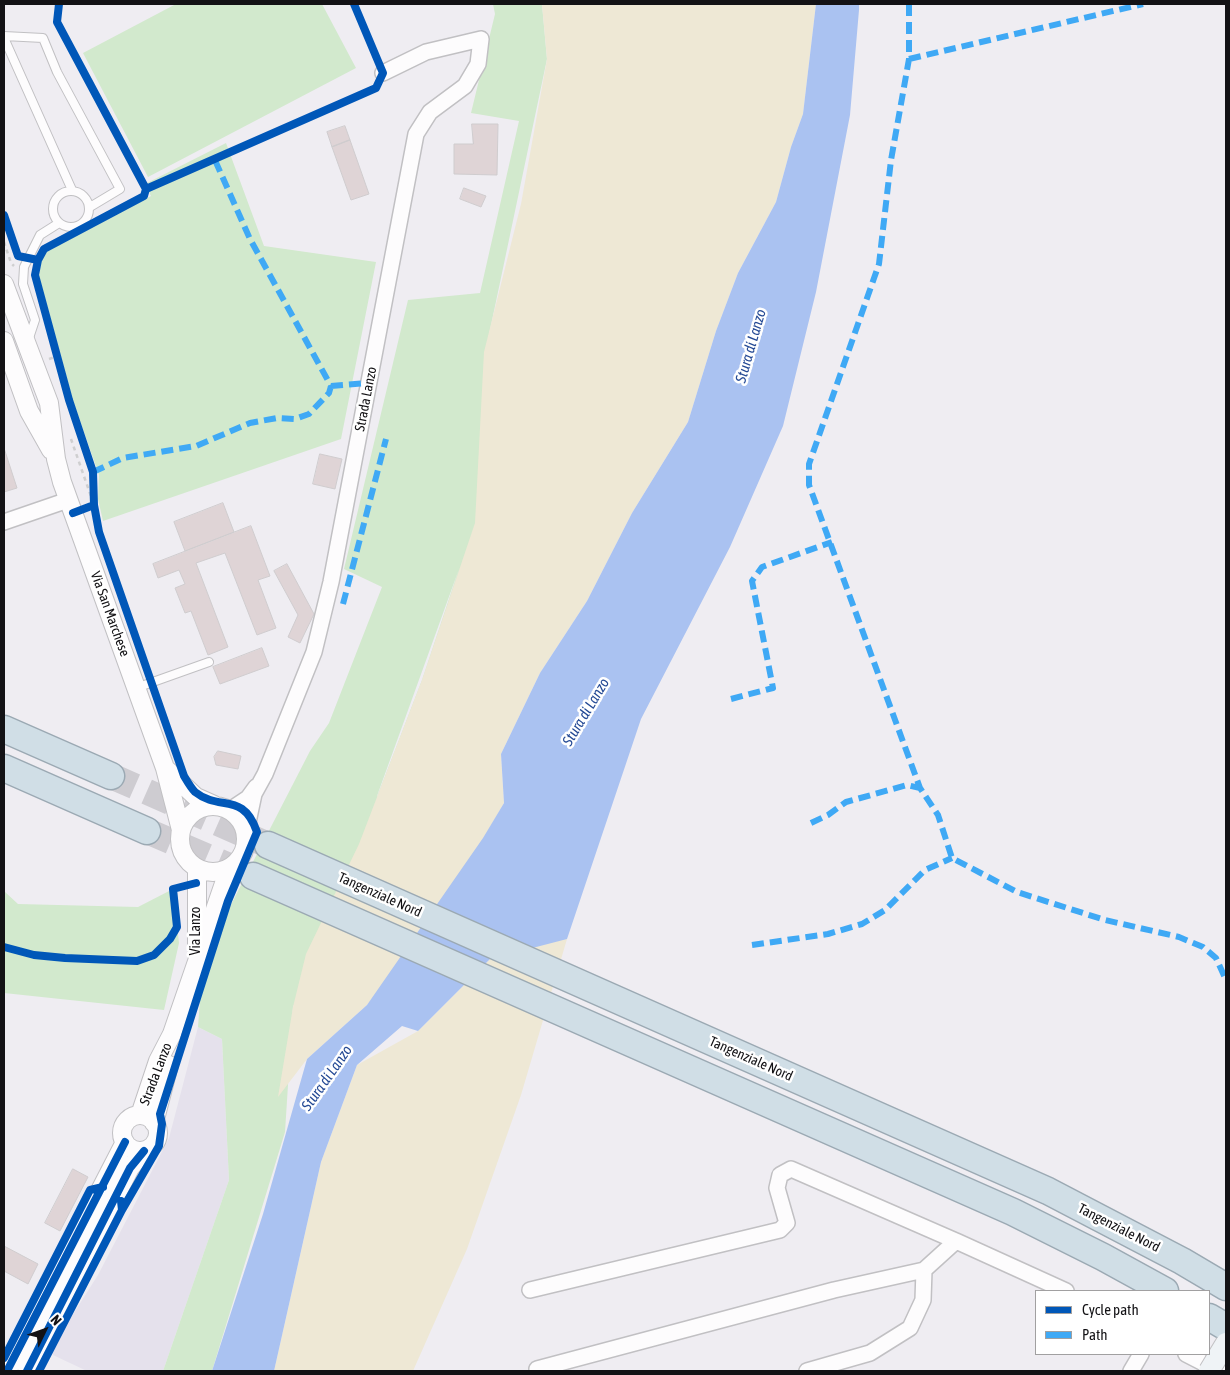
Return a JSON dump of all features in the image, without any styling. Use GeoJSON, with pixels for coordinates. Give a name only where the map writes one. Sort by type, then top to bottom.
{"type":"FeatureCollection","features":[{"type":"Feature","properties":{"kind":"highway"},"geometry":{"type":"LineString","coordinates":[[4,729],[111,776]]}},
{"type":"Feature","properties":{"kind":"highway"},"geometry":{"type":"LineString","coordinates":[[4,768],[147,830]]}},
{"type":"Feature","properties":{"kind":"highway","name":"Tangenziale Nord"},"geometry":{"type":"LineString","coordinates":[[276,848],[1048,1191],[1182,1261],[1226,1287]]}},
{"type":"Feature","properties":{"kind":"highway"},"geometry":{"type":"LineString","coordinates":[[250,876],[636,1043],[1013,1212],[1102,1256],[1163,1290]]}},
{"type":"Feature","properties":{"kind":"highway"},"geometry":{"type":"LineString","coordinates":[[1182,1261],[1226,1276]]}},
{"type":"Feature","properties":{"kind":"highway"},"geometry":{"type":"LineString","coordinates":[[1210,1318],[1226,1327]]}},
{"type":"Feature","properties":{"kind":"main road"},"geometry":{"type":"LineString","coordinates":[[1209,1371],[1226,1343]]}},
{"type":"Feature","properties":{"kind":"street","name":"Strada Lanzo"},"geometry":{"type":"LineString","coordinates":[[246,832],[254,794],[265,774],[314,652],[332,582],[416,134],[430,112],[465,86],[478,64],[481,39],[426,52],[383,73]]}},
{"type":"Feature","properties":{"kind":"street","name":"Via San Marchese"},"geometry":{"type":"LineString","coordinates":[[4,284],[28,342],[49,403],[56,460]]}},
{"type":"Feature","properties":{"kind":"street","name":"Via San Marchese"},"geometry":{"type":"LineString","coordinates":[[4,341],[29,410],[56,460],[166,768],[181,830],[182,852],[188,861],[197,868]]}},
{"type":"Feature","properties":{"kind":"street"},"geometry":{"type":"LineString","coordinates":[[4,522],[71,506]]}},
{"type":"Feature","properties":{"kind":"street","name":"Via San Marchese"},"geometry":{"type":"LineString","coordinates":[[166,768],[196,797],[222,808]]}},
{"type":"Feature","properties":{"kind":"street","name":"Strada Lanzo"},"geometry":{"type":"LineString","coordinates":[[222,808],[248,798],[265,774]]}},
{"type":"Feature","properties":{"kind":"street"},"geometry":{"type":"LineString","coordinates":[[181,830],[193,812],[203,807],[222,808],[237,815],[246,832],[247,842],[244,853],[238,862],[250,876]]}},
{"type":"Feature","properties":{"kind":"street"},"geometry":{"type":"LineString","coordinates":[[197,868],[207,872],[250,876]]}},
{"type":"Feature","properties":{"kind":"street","name":"Via Lanzo"},"geometry":{"type":"LineString","coordinates":[[197,868],[197,964]]}},
{"type":"Feature","properties":{"kind":"street","name":"Via Lanzo"},"geometry":{"type":"LineString","coordinates":[[172,1034],[197,964],[250,876]]}},
{"type":"Feature","properties":{"kind":"street","name":"Strada Lanzo"},"geometry":{"type":"LineString","coordinates":[[147,1119],[169,1066],[172,1034]]}},
{"type":"Feature","properties":{"kind":"street"},"geometry":{"type":"LineString","coordinates":[[27,1371],[130,1168],[156,1140],[158,1130],[147,1119],[129,1119],[125,1124],[122,1136],[125,1142],[133,1149],[144,1151]]}},
{"type":"Feature","properties":{"kind":"street"},"geometry":{"type":"LineString","coordinates":[[7,1371],[125,1142]]}},
{"type":"Feature","properties":{"kind":"street"},"geometry":{"type":"LineString","coordinates":[[530,1290],[780,1230],[787,1223],[777,1188],[780,1175],[791,1169],[1064,1290]]}},
{"type":"Feature","properties":{"kind":"street"},"geometry":{"type":"LineString","coordinates":[[538,1369],[834,1290],[924,1270],[956,1241]]}},
{"type":"Feature","properties":{"kind":"street"},"geometry":{"type":"LineString","coordinates":[[807,1371],[870,1353],[910,1328],[923,1300],[924,1270]]}},
{"type":"Feature","properties":{"kind":"street"},"geometry":{"type":"LineString","coordinates":[[1131,1371],[1140,1355]]}},
{"type":"Feature","properties":{"kind":"street"},"geometry":{"type":"LineString","coordinates":[[1188,1355],[1219,1371]]}},
{"type":"Feature","properties":{"kind":"lane"},"geometry":{"type":"LineString","coordinates":[[72,190],[4,37],[44,38],[57,72],[120,190],[90,206]]}},
{"type":"Feature","properties":{"kind":"lane"},"geometry":{"type":"LineString","coordinates":[[72,190],[84,195],[90,206],[88,218],[78,226],[70,228],[59,223],[54,217],[52,205],[58,195],[72,190]]}},
{"type":"Feature","properties":{"kind":"lane"},"geometry":{"type":"LineString","coordinates":[[28,342],[35,320],[23,284],[24,267],[40,235],[59,223]]}},
{"type":"Feature","properties":{"kind":"lane"},"geometry":{"type":"LineString","coordinates":[[136,688],[209,662]]}},
{"type":"Feature","properties":{"kind":"path"},"geometry":{"type":"LineString","coordinates":[[12,239],[18,256],[28,258]]}},
{"type":"Feature","properties":{"kind":"path"},"geometry":{"type":"LineString","coordinates":[[55,348],[60,365]]}},
{"type":"Feature","properties":{"kind":"path"},"geometry":{"type":"LineString","coordinates":[[94,481],[96,514]]}},
{"type":"Feature","properties":{"kind":"path"},"geometry":{"type":"LineString","coordinates":[[71,506],[94,505]]}},
{"type":"Feature","properties":{"kind":"shaded area"},"geometry":{"type":"Polygon","coordinates":[[[198,1027],[222,1039],[229,1180],[163,1371],[87,1371],[53,1355],[51,1349],[98,1275],[169,1138],[198,1027]]]}},
{"type":"Feature","properties":{"kind":"green space"},"geometry":{"type":"Polygon","coordinates":[[[176,4],[322,4],[356,68],[148,177],[83,53],[176,4]]]}},
{"type":"Feature","properties":{"kind":"green space"},"geometry":{"type":"Polygon","coordinates":[[[493,4],[542,4],[547,59],[486,349],[674,126],[293,1007],[285,1132],[212,1371],[163,1371],[229,1180],[222,1039],[198,1027],[203,959],[310,751],[329,723],[382,587],[344,569],[408,300],[480,293],[519,121],[471,113],[495,14],[493,4]],[[459,569],[377,797],[422,680],[459,569]]]}},
{"type":"Feature","properties":{"kind":"green space"},"geometry":{"type":"Polygon","coordinates":[[[226,143],[264,246],[376,262],[341,439],[103,521],[98,499],[99,475],[73,401],[39,276],[41,262],[46,252],[151,196],[145,184],[226,143]]]}},
{"type":"Feature","properties":{"kind":"green space"},"geometry":{"type":"Polygon","coordinates":[[[173,889],[179,943],[164,1010],[4,993],[4,891],[18,904],[138,907],[173,889]]]}},
{"type":"Feature","properties":{"kind":"sand"},"geometry":{"type":"Polygon","coordinates":[[[542,4],[816,4],[803,114],[791,147],[776,202],[738,273],[716,331],[688,422],[632,513],[587,601],[540,673],[501,754],[504,803],[461,878],[403,967],[367,1005],[307,1059],[278,1097],[293,1007],[306,954],[359,844],[422,680],[475,523],[484,352],[521,204],[547,59],[542,4]]]}},
{"type":"Feature","properties":{"kind":"sand"},"geometry":{"type":"Polygon","coordinates":[[[567,939],[521,1095],[467,1249],[413,1371],[274,1371],[321,1162],[357,1065],[418,1031],[490,959],[528,942],[567,939]]]}},
{"type":"Feature","properties":{"kind":"water","name":"Stura di Lanzo"},"geometry":{"type":"Polygon","coordinates":[[[816,4],[859,4],[859,10],[850,115],[816,292],[783,426],[730,547],[641,719],[567,939],[490,959],[418,1031],[402,1026],[357,1065],[321,1162],[274,1371],[212,1371],[263,1214],[307,1059],[367,1005],[483,838],[504,803],[501,754],[540,673],[587,601],[632,513],[688,422],[716,331],[738,273],[776,202],[791,147],[803,114],[816,4]]]}},
{"type":"Feature","properties":{"kind":"building"},"geometry":{"type":"Polygon","coordinates":[[[472,124],[498,124],[497,175],[454,174],[454,144],[473,144],[472,124]]]}},
{"type":"Feature","properties":{"kind":"building"},"geometry":{"type":"Polygon","coordinates":[[[345,126],[350,140],[332,147],[327,132],[345,126]]]}},
{"type":"Feature","properties":{"kind":"building"},"geometry":{"type":"Polygon","coordinates":[[[350,140],[369,194],[351,200],[332,147],[350,140]]]}},
{"type":"Feature","properties":{"kind":"building"},"geometry":{"type":"Polygon","coordinates":[[[464,188],[486,196],[481,207],[460,199],[464,188]]]}},
{"type":"Feature","properties":{"kind":"building"},"geometry":{"type":"Polygon","coordinates":[[[4,448],[17,488],[4,492],[4,448]]]}},
{"type":"Feature","properties":{"kind":"building"},"geometry":{"type":"Polygon","coordinates":[[[320,454],[342,459],[335,489],[313,484],[320,454]]]}},
{"type":"Feature","properties":{"kind":"building"},"geometry":{"type":"Polygon","coordinates":[[[223,503],[234,532],[185,551],[174,522],[223,503]]]}},
{"type":"Feature","properties":{"kind":"building"},"geometry":{"type":"Polygon","coordinates":[[[251,526],[270,576],[258,580],[276,628],[257,635],[225,553],[196,563],[228,647],[208,655],[191,611],[185,613],[175,588],[185,584],[179,570],[158,578],[153,564],[251,526]]]}},
{"type":"Feature","properties":{"kind":"building"},"geometry":{"type":"Polygon","coordinates":[[[287,564],[314,614],[300,643],[288,637],[298,615],[274,571],[287,564]]]}},
{"type":"Feature","properties":{"kind":"building"},"geometry":{"type":"Polygon","coordinates":[[[262,648],[269,666],[220,684],[213,667],[262,648]]]}},
{"type":"Feature","properties":{"kind":"building"},"geometry":{"type":"Polygon","coordinates":[[[218,751],[241,756],[238,769],[216,765],[214,757],[218,751]]]}},
{"type":"Feature","properties":{"kind":"building"},"geometry":{"type":"Polygon","coordinates":[[[73,1169],[88,1177],[60,1231],[45,1223],[73,1169]]]}},
{"type":"Feature","properties":{"kind":"building"},"geometry":{"type":"Polygon","coordinates":[[[4,1246],[38,1264],[28,1284],[4,1271],[4,1246]]]}},
{"type":"Feature","properties":{"kind":"tunnel"},"geometry":{"type":"LineString","coordinates":[[111,776],[268,845]]}},
{"type":"Feature","properties":{"kind":"tunnel"},"geometry":{"type":"LineString","coordinates":[[147,831],[253,876]]}},
{"type":"Feature","properties":{"kind":"marked path"},"geometry":{"type":"LineString","coordinates":[[909,4],[909,59],[891,160],[879,264],[809,464],[809,485],[920,788],[938,815],[952,858],[1017,892],[1105,920],[1179,937],[1203,947],[1216,958],[1226,980]]}},
{"type":"Feature","properties":{"kind":"marked path"},"geometry":{"type":"LineString","coordinates":[[909,59],[1143,4]]}},
{"type":"Feature","properties":{"kind":"marked path"},"geometry":{"type":"LineString","coordinates":[[93,472],[123,458],[196,446],[250,423],[277,418],[295,419],[309,414],[329,393],[331,386],[250,239],[214,158]]}},
{"type":"Feature","properties":{"kind":"marked path"},"geometry":{"type":"LineString","coordinates":[[331,386],[368,383]]}},
{"type":"Feature","properties":{"kind":"marked path"},"geometry":{"type":"LineString","coordinates":[[343,604],[386,439]]}},
{"type":"Feature","properties":{"kind":"marked path"},"geometry":{"type":"LineString","coordinates":[[731,699],[773,688],[752,581],[762,567],[832,542]]}},
{"type":"Feature","properties":{"kind":"marked path"},"geometry":{"type":"LineString","coordinates":[[811,823],[828,815],[846,802],[907,785],[920,788]]}},
{"type":"Feature","properties":{"kind":"marked path"},"geometry":{"type":"LineString","coordinates":[[752,945],[828,934],[862,924],[885,910],[925,870],[952,858]]}},
{"type":"Feature","properties":{"kind":"cycle path"},"geometry":{"type":"LineString","coordinates":[[59,4],[57,22],[146,189],[376,88],[383,73],[354,4]]}},
{"type":"Feature","properties":{"kind":"cycle path"},"geometry":{"type":"LineString","coordinates":[[38,260],[44,249],[144,196],[146,189]]}},
{"type":"Feature","properties":{"kind":"cycle path"},"geometry":{"type":"LineString","coordinates":[[4,215],[18,256],[38,260],[35,275],[69,400],[93,472],[94,505],[73,513]]}},
{"type":"Feature","properties":{"kind":"cycle path"},"geometry":{"type":"LineString","coordinates":[[94,505],[99,532],[184,776],[195,792],[204,798],[230,804],[245,811],[257,832],[228,901],[160,1114],[162,1124],[159,1146],[122,1210]]}},
{"type":"Feature","properties":{"kind":"cycle path"},"geometry":{"type":"LineString","coordinates":[[4,947],[34,955],[137,961],[154,955],[170,939],[177,927],[173,889],[196,883]]}},
{"type":"Feature","properties":{"kind":"cycle path"},"geometry":{"type":"LineString","coordinates":[[7,1371],[125,1142]]}},
{"type":"Feature","properties":{"kind":"cycle path"},"geometry":{"type":"LineString","coordinates":[[27,1371],[130,1168],[144,1151]]}},
{"type":"Feature","properties":{"kind":"cycle path"},"geometry":{"type":"LineString","coordinates":[[4,1358],[90,1190],[103,1187]]}},
{"type":"Feature","properties":{"kind":"cycle path"},"geometry":{"type":"LineString","coordinates":[[39,1371],[122,1210],[121,1201]]}}]}
